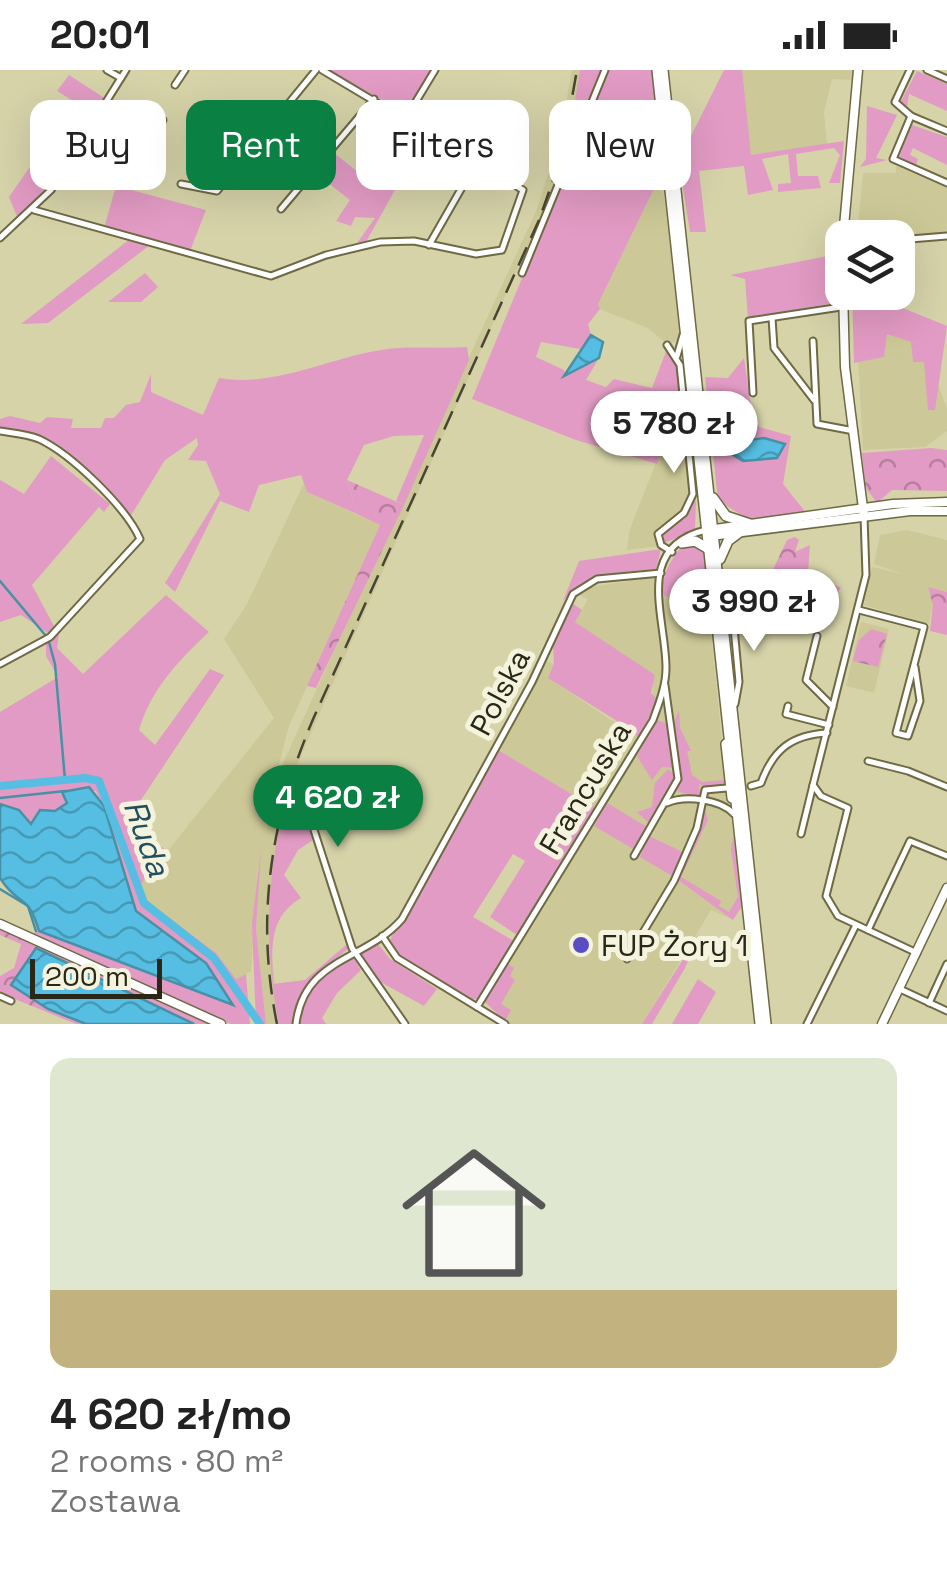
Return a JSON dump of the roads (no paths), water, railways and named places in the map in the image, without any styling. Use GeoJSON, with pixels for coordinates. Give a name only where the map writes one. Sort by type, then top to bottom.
{"type":"FeatureCollection","features":[{"type":"Feature","properties":{"kind":"main road"},"geometry":{"type":"LineString","coordinates":[[660,70],[708,549],[763,1024]]}},
{"type":"Feature","properties":{"kind":"main road"},"geometry":{"type":"LineString","coordinates":[[660,70],[710,494],[707,530],[718,567],[734,707],[763,1024]]}},
{"type":"Feature","properties":{"kind":"main road"},"geometry":{"type":"LineString","coordinates":[[845,220],[858,70]]}},
{"type":"Feature","properties":{"kind":"main road"},"geometry":{"type":"LineString","coordinates":[[840,310],[863,512]]}},
{"type":"Feature","properties":{"kind":"main road"},"geometry":{"type":"LineString","coordinates":[[861,492],[867,502],[878,506]]}},
{"type":"Feature","properties":{"kind":"main road"},"geometry":{"type":"LineString","coordinates":[[847,510],[861,492]]}},
{"type":"Feature","properties":{"kind":"main road"},"geometry":{"type":"LineString","coordinates":[[710,494],[729,518],[750,524]]}},
{"type":"Feature","properties":{"kind":"main road"},"geometry":{"type":"LineString","coordinates":[[707,530],[847,510],[863,512],[878,506],[947,502]]}},
{"type":"Feature","properties":{"kind":"main road"},"geometry":{"type":"LineString","coordinates":[[707,530],[740,532],[863,512],[947,510]]}},
{"type":"Feature","properties":{"kind":"main road"},"geometry":{"type":"LineString","coordinates":[[718,567],[726,545],[740,532]]}},
{"type":"Feature","properties":{"kind":"main road"},"geometry":{"type":"LineString","coordinates":[[682,543],[695,541],[708,549]]}},
{"type":"Feature","properties":{"kind":"main road"},"geometry":{"type":"LineString","coordinates":[[730,727],[725,736],[729,791],[746,874]]}},
{"type":"Feature","properties":{"kind":"main road"},"geometry":{"type":"LineString","coordinates":[[882,1024],[947,888]]}},
{"type":"Feature","properties":{"kind":"main road"},"geometry":{"type":"LineString","coordinates":[[0,924],[221,1024]]}},
{"type":"Feature","properties":{"kind":"street"},"geometry":{"type":"LineString","coordinates":[[108,70],[121,78]]}},
{"type":"Feature","properties":{"kind":"street"},"geometry":{"type":"LineString","coordinates":[[107,100],[126,70]]}},
{"type":"Feature","properties":{"kind":"street"},"geometry":{"type":"LineString","coordinates":[[176,85],[185,70]]}},
{"type":"Feature","properties":{"kind":"street"},"geometry":{"type":"LineString","coordinates":[[181,184],[217,191],[319,70],[377,100]]}},
{"type":"Feature","properties":{"kind":"street"},"geometry":{"type":"LineString","coordinates":[[417,100],[435,70]]}},
{"type":"Feature","properties":{"kind":"street"},"geometry":{"type":"LineString","coordinates":[[522,272],[605,70]]}},
{"type":"Feature","properties":{"kind":"street"},"geometry":{"type":"LineString","coordinates":[[910,70],[895,106],[947,132]]}},
{"type":"Feature","properties":{"kind":"street"},"geometry":{"type":"LineString","coordinates":[[926,70],[947,79]]}},
{"type":"Feature","properties":{"kind":"street"},"geometry":{"type":"LineString","coordinates":[[281,208],[374,98]]}},
{"type":"Feature","properties":{"kind":"street"},"geometry":{"type":"LineString","coordinates":[[912,116],[893,159],[947,183]]}},
{"type":"Feature","properties":{"kind":"street"},"geometry":{"type":"LineString","coordinates":[[0,238],[34,210],[48,190]]}},
{"type":"Feature","properties":{"kind":"street"},"geometry":{"type":"LineString","coordinates":[[428,245],[460,190]]}},
{"type":"Feature","properties":{"kind":"street"},"geometry":{"type":"LineString","coordinates":[[34,210],[271,276],[326,255],[380,242],[476,254],[502,250],[525,193],[520,190]]}},
{"type":"Feature","properties":{"kind":"street"},"geometry":{"type":"LineString","coordinates":[[915,239],[947,236]]}},
{"type":"Feature","properties":{"kind":"street"},"geometry":{"type":"LineString","coordinates":[[753,393],[749,321],[825,309]]}},
{"type":"Feature","properties":{"kind":"street"},"geometry":{"type":"LineString","coordinates":[[772,318],[774,348],[816,402]]}},
{"type":"Feature","properties":{"kind":"street"},"geometry":{"type":"LineString","coordinates":[[670,551],[658,534],[684,513],[694,494],[677,356],[685,329]]}},
{"type":"Feature","properties":{"kind":"street"},"geometry":{"type":"LineString","coordinates":[[813,341],[817,424],[854,431]]}},
{"type":"Feature","properties":{"kind":"street"},"geometry":{"type":"LineString","coordinates":[[677,356],[667,345],[680,344]]}},
{"type":"Feature","properties":{"kind":"street"},"geometry":{"type":"LineString","coordinates":[[0,664],[50,637],[140,539],[120,509],[65,458],[37,438],[2,432]]}},
{"type":"Feature","properties":{"kind":"street"},"geometry":{"type":"LineString","coordinates":[[801,834],[859,610],[867,559],[863,512]]}},
{"type":"Feature","properties":{"kind":"street","name":"Francuska"},"geometry":{"type":"LineString","coordinates":[[478,1007],[653,720],[665,682],[658,601],[661,573],[670,551],[707,530]]}},
{"type":"Feature","properties":{"kind":"street","name":"Francuska"},"geometry":{"type":"LineString","coordinates":[[670,551],[707,530]]}},
{"type":"Feature","properties":{"kind":"street","name":"Polska"},"geometry":{"type":"LineString","coordinates":[[296,1024],[302,998],[313,979],[353,950],[382,936],[406,912],[532,682],[573,594],[597,579],[661,573]]}},
{"type":"Feature","properties":{"kind":"street"},"geometry":{"type":"LineString","coordinates":[[734,627],[746,621],[751,610]]}},
{"type":"Feature","properties":{"kind":"street"},"geometry":{"type":"LineString","coordinates":[[859,610],[924,627],[896,733],[908,736],[920,701],[915,667]]}},
{"type":"Feature","properties":{"kind":"street"},"geometry":{"type":"LineString","coordinates":[[724,617],[734,627],[739,682],[734,707]]}},
{"type":"Feature","properties":{"kind":"street"},"geometry":{"type":"LineString","coordinates":[[817,636],[806,680],[834,707]]}},
{"type":"Feature","properties":{"kind":"street"},"geometry":{"type":"LineString","coordinates":[[634,856],[674,790],[678,772],[665,682]]}},
{"type":"Feature","properties":{"kind":"street"},"geometry":{"type":"LineString","coordinates":[[788,706],[786,714],[828,729]]}},
{"type":"Feature","properties":{"kind":"street"},"geometry":{"type":"LineString","coordinates":[[653,720],[670,722]]}},
{"type":"Feature","properties":{"kind":"street"},"geometry":{"type":"LineString","coordinates":[[751,786],[761,783],[770,758],[797,736],[828,729]]}},
{"type":"Feature","properties":{"kind":"street"},"geometry":{"type":"LineString","coordinates":[[868,761],[915,773],[947,788]]}},
{"type":"Feature","properties":{"kind":"street"},"geometry":{"type":"LineString","coordinates":[[296,774],[353,950],[404,1024]]}},
{"type":"Feature","properties":{"kind":"street"},"geometry":{"type":"LineString","coordinates":[[813,785],[821,796],[848,808],[826,896],[831,911],[917,953]]}},
{"type":"Feature","properties":{"kind":"street"},"geometry":{"type":"LineString","coordinates":[[674,790],[678,798]]}},
{"type":"Feature","properties":{"kind":"street"},"geometry":{"type":"LineString","coordinates":[[627,959],[674,881],[698,828],[706,790],[729,791]]}},
{"type":"Feature","properties":{"kind":"street"},"geometry":{"type":"LineString","coordinates":[[721,803],[729,791]]}},
{"type":"Feature","properties":{"kind":"street"},"geometry":{"type":"LineString","coordinates":[[666,803],[678,798],[721,803],[734,814]]}},
{"type":"Feature","properties":{"kind":"street"},"geometry":{"type":"LineString","coordinates":[[868,930],[910,842],[947,856]]}},
{"type":"Feature","properties":{"kind":"street"},"geometry":{"type":"LineString","coordinates":[[807,1024],[856,924]]}},
{"type":"Feature","properties":{"kind":"street"},"geometry":{"type":"LineString","coordinates":[[382,936],[397,958],[505,1024]]}},
{"type":"Feature","properties":{"kind":"street"},"geometry":{"type":"LineString","coordinates":[[929,1002],[947,964]]}},
{"type":"Feature","properties":{"kind":"street"},"geometry":{"type":"LineString","coordinates":[[900,989],[947,1011]]}},
{"type":"Feature","properties":{"kind":"street"},"geometry":{"type":"LineString","coordinates":[[0,996],[12,1001]]}},
{"type":"Feature","properties":{"kind":"water"},"geometry":{"type":"Polygon","coordinates":[[[591,335],[603,342],[599,358],[564,376],[591,335]]]}},
{"type":"Feature","properties":{"kind":"water"},"geometry":{"type":"Polygon","coordinates":[[[764,438],[785,444],[777,458],[743,461],[733,455],[736,442],[764,438]]]}},
{"type":"Feature","properties":{"kind":"water"},"geometry":{"type":"Polygon","coordinates":[[[89,787],[104,806],[136,911],[206,963],[233,1005],[39,931],[31,910],[0,878],[0,804],[19,810],[31,824],[40,810],[55,811],[67,803],[62,792],[89,787]]]}},
{"type":"Feature","properties":{"kind":"water"},"geometry":{"type":"Polygon","coordinates":[[[36,948],[194,1024],[86,1024],[48,1009],[11,985],[36,948]]]}},
{"type":"Feature","properties":{"kind":"waterway"},"geometry":{"type":"LineString","coordinates":[[0,581],[46,636]]}},
{"type":"Feature","properties":{"kind":"waterway"},"geometry":{"type":"LineString","coordinates":[[49,642],[55,664],[65,780]]}},
{"type":"Feature","properties":{"kind":"waterway","name":"Ruda"},"geometry":{"type":"LineString","coordinates":[[0,786],[85,778],[99,781],[144,903],[214,958],[260,1024]]}},
{"type":"Feature","properties":{"kind":"waterway"},"geometry":{"type":"LineString","coordinates":[[0,798],[65,791]]}},
{"type":"Feature","properties":{"kind":"waterway"},"geometry":{"type":"LineString","coordinates":[[0,889],[28,906],[36,931]]}},
{"type":"Feature","properties":{"kind":"railway"},"geometry":{"type":"LineString","coordinates":[[277,1024],[267,945],[268,906],[271,868],[287,792],[314,717],[539,220],[561,158],[577,70]]}},
{"type":"Feature","properties":{"kind":"place","name":"FUP Żory 1"},"geometry":{"type":"Point","coordinates":[581,945]}}]}
